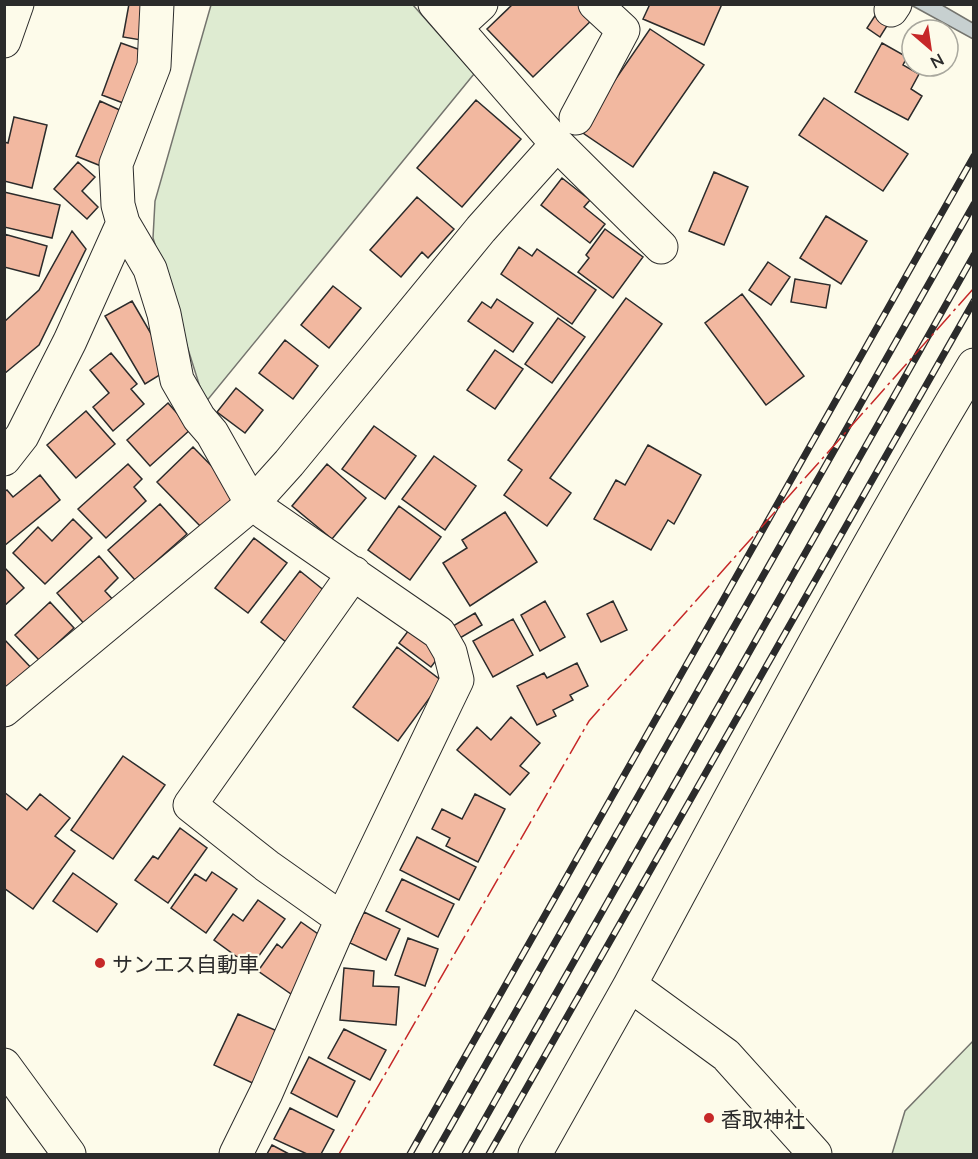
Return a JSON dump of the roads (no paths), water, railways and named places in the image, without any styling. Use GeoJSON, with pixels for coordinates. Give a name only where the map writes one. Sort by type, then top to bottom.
{"type":"FeatureCollection","features":[{"type":"Feature","properties":{"kind":"main road"},"geometry":{"type":"LineString","coordinates":[[4,41],[17,4]]}},
{"type":"Feature","properties":{"kind":"main road"},"geometry":{"type":"LineString","coordinates":[[157,4],[154,66],[116,164],[118,205],[123,222],[150,269],[164,314],[177,380],[199,418],[212,434],[252,504],[439,633],[450,652],[457,680],[342,919],[237,1155]]}},
{"type":"Feature","properties":{"kind":"main road"},"geometry":{"type":"LineString","coordinates":[[481,4],[446,16],[557,144],[661,247]]}},
{"type":"Feature","properties":{"kind":"main road"},"geometry":{"type":"LineString","coordinates":[[576,118],[595,73],[623,30],[595,4]]}},
{"type":"Feature","properties":{"kind":"main road"},"geometry":{"type":"LineString","coordinates":[[4,710],[252,504],[289,464],[481,230],[557,144]]}},
{"type":"Feature","properties":{"kind":"main road"},"geometry":{"type":"LineString","coordinates":[[4,459],[22,436],[70,341],[123,222]]}},
{"type":"Feature","properties":{"kind":"main road"},"geometry":{"type":"LineString","coordinates":[[535,1155],[923,449],[974,365]]}},
{"type":"Feature","properties":{"kind":"main road"},"geometry":{"type":"LineString","coordinates":[[342,919],[267,866],[190,805],[354,573]]}},
{"type":"Feature","properties":{"kind":"main road"},"geometry":{"type":"LineString","coordinates":[[630,985],[726,1056],[815,1155]]}},
{"type":"Feature","properties":{"kind":"main road"},"geometry":{"type":"LineString","coordinates":[[4,1065],[69,1155]]}},
{"type":"Feature","properties":{"kind":"railway"},"geometry":{"type":"LineString","coordinates":[[410,1154],[974,156]]}},
{"type":"Feature","properties":{"kind":"railway"},"geometry":{"type":"LineString","coordinates":[[435,1154],[974,204]]}},
{"type":"Feature","properties":{"kind":"railway"},"geometry":{"type":"LineString","coordinates":[[465,1154],[974,255]]}},
{"type":"Feature","properties":{"kind":"railway"},"geometry":{"type":"LineString","coordinates":[[489,1154],[974,301]]}},
{"type":"Feature","properties":{"kind":"place","name":"サンエス自動車"},"geometry":{"type":"Point","coordinates":[100,963]}},
{"type":"Feature","properties":{"kind":"place","name":"香取神社"},"geometry":{"type":"Point","coordinates":[709,1118]}}]}
